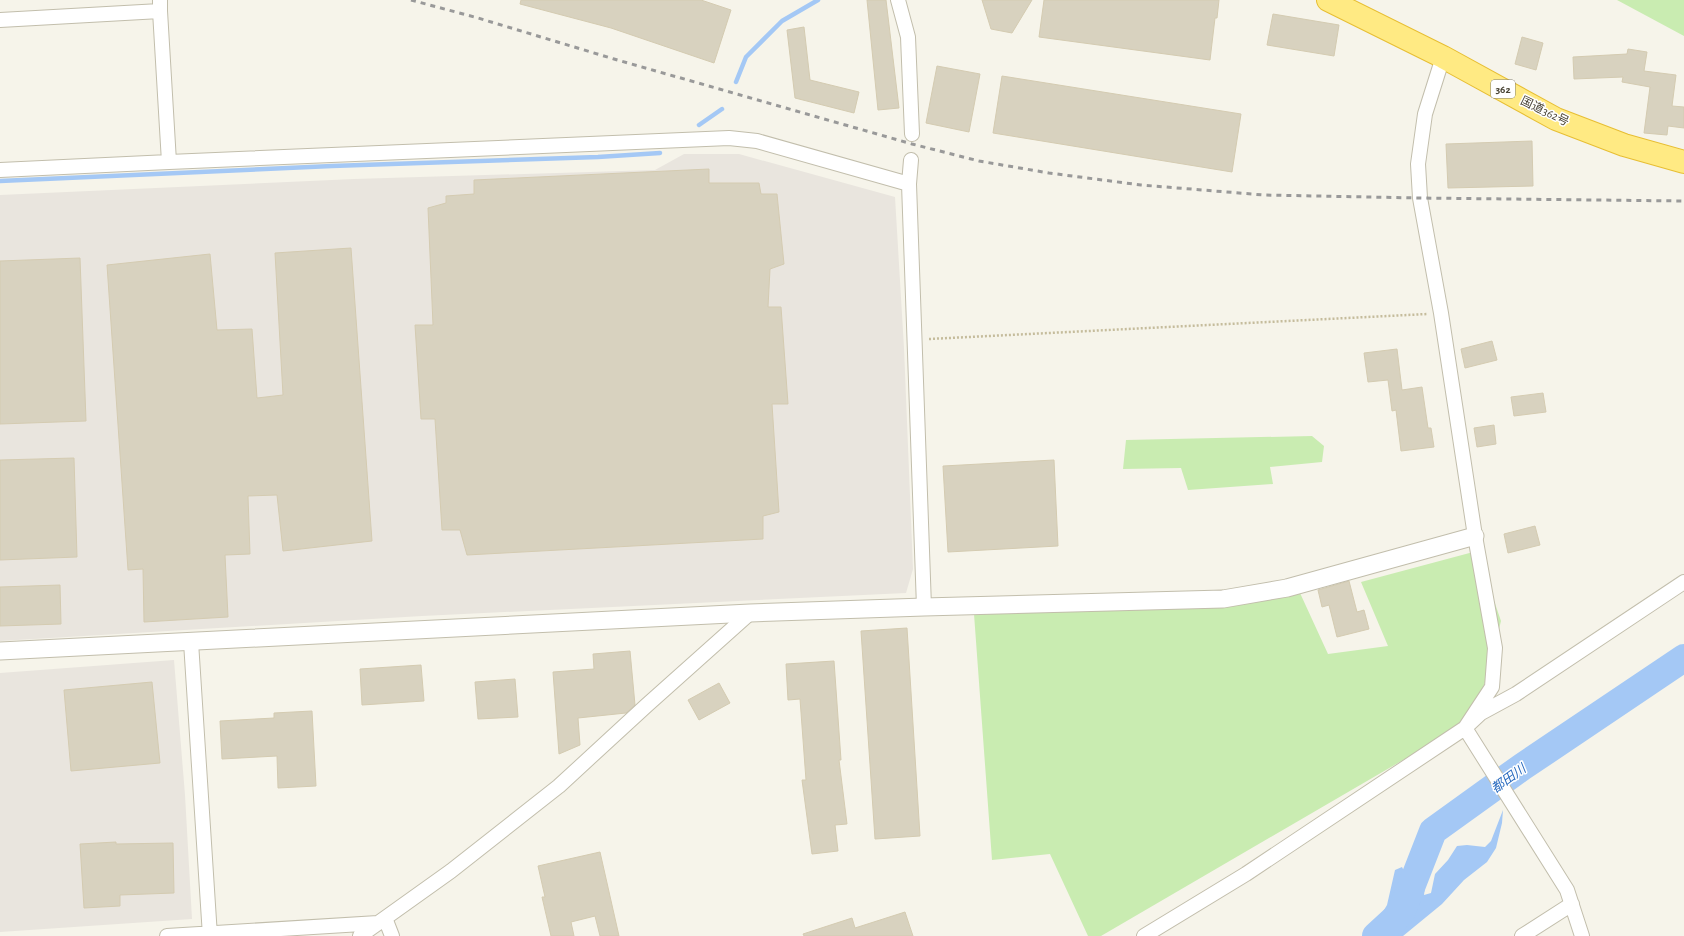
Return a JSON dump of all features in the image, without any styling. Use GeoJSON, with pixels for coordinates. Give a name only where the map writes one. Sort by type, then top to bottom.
{"type":"FeatureCollection","features":[{"type":"Feature","properties":{"kind":"highway","name":"国道362号"},"geometry":{"type":"LineString","coordinates":[[1328,0],[1443,57],[1556,119],[1624,145],[1684,162]]}},
{"type":"Feature","properties":{"kind":"street"},"geometry":{"type":"LineString","coordinates":[[898,0],[908,37],[912,134]]}},
{"type":"Feature","properties":{"kind":"street"},"geometry":{"type":"LineString","coordinates":[[0,20],[160,6],[169,162]]}},
{"type":"Feature","properties":{"kind":"street"},"geometry":{"type":"LineString","coordinates":[[1443,57],[1425,114],[1418,164],[1420,198],[1440,313],[1475,536],[1495,648],[1492,687],[1465,728]]}},
{"type":"Feature","properties":{"kind":"street"},"geometry":{"type":"LineString","coordinates":[[0,170],[729,138],[757,141],[909,184]]}},
{"type":"Feature","properties":{"kind":"street"},"geometry":{"type":"LineString","coordinates":[[911,160],[909,184],[924,606]]}},
{"type":"Feature","properties":{"kind":"street"},"geometry":{"type":"LineString","coordinates":[[0,651],[750,613],[924,606],[1223,599],[1287,588],[1475,536]]}},
{"type":"Feature","properties":{"kind":"street"},"geometry":{"type":"LineString","coordinates":[[1144,936],[1246,874],[1465,728],[1481,713],[1516,694],[1684,582]]}},
{"type":"Feature","properties":{"kind":"street"},"geometry":{"type":"LineString","coordinates":[[360,936],[451,871],[560,786],[647,704],[750,613]]}},
{"type":"Feature","properties":{"kind":"street"},"geometry":{"type":"LineString","coordinates":[[191,642],[210,935]]}},
{"type":"Feature","properties":{"kind":"street"},"geometry":{"type":"LineString","coordinates":[[1465,728],[1567,890],[1582,936]]}},
{"type":"Feature","properties":{"kind":"street"},"geometry":{"type":"LineString","coordinates":[[1522,936],[1572,904]]}},
{"type":"Feature","properties":{"kind":"street"},"geometry":{"type":"LineString","coordinates":[[167,936],[210,935],[382,921]]}},
{"type":"Feature","properties":{"kind":"street"},"geometry":{"type":"LineString","coordinates":[[382,921],[392,936]]}},
{"type":"Feature","properties":{"kind":"path"},"geometry":{"type":"LineString","coordinates":[[915,340],[1440,313]]}},
{"type":"Feature","properties":{"kind":"shaded area"},"geometry":{"type":"Polygon","coordinates":[[[684,154],[739,154],[895,197],[904,348],[913,569],[906,593],[422,616],[0,641],[0,195],[354,179],[655,170],[684,154]]]}},
{"type":"Feature","properties":{"kind":"shaded area"},"geometry":{"type":"Polygon","coordinates":[[[174,660],[185,795],[192,919],[0,932],[0,673],[174,660]]]}},
{"type":"Feature","properties":{"kind":"green space"},"geometry":{"type":"Polygon","coordinates":[[[1617,0],[1684,0],[1684,36],[1617,0]]]}},
{"type":"Feature","properties":{"kind":"green space"},"geometry":{"type":"Polygon","coordinates":[[[1312,436],[1324,446],[1322,462],[1270,467],[1273,484],[1188,490],[1181,468],[1123,469],[1126,440],[1312,436]]]}},
{"type":"Feature","properties":{"kind":"green space"},"geometry":{"type":"Polygon","coordinates":[[[1477,551],[1501,621],[1487,677],[1470,721],[1101,936],[1088,936],[1050,854],[992,860],[974,614],[1300,593],[1328,654],[1388,646],[1361,582],[1477,551]]]}},
{"type":"Feature","properties":{"kind":"water"},"geometry":{"type":"Polygon","coordinates":[[[1503,810],[1502,823],[1496,848],[1487,862],[1464,880],[1442,904],[1403,936],[1380,936],[1382,934],[1371,932],[1387,905],[1395,870],[1402,867],[1404,871],[1400,898],[1420,887],[1426,880],[1424,895],[1431,893],[1435,874],[1448,860],[1457,846],[1467,845],[1485,847],[1491,841],[1503,810]]]}},
{"type":"Feature","properties":{"kind":"building"},"geometry":{"type":"Polygon","coordinates":[[[521,0],[701,0],[731,10],[714,63],[611,28],[520,4],[521,0]]]}},
{"type":"Feature","properties":{"kind":"building"},"geometry":{"type":"Polygon","coordinates":[[[867,0],[886,0],[899,108],[878,110],[867,0]]]}},
{"type":"Feature","properties":{"kind":"building"},"geometry":{"type":"Polygon","coordinates":[[[982,0],[1032,0],[1012,33],[991,29],[982,0]]]}},
{"type":"Feature","properties":{"kind":"building"},"geometry":{"type":"Polygon","coordinates":[[[1044,0],[1219,0],[1217,18],[1215,18],[1210,60],[1039,37],[1044,0]]]}},
{"type":"Feature","properties":{"kind":"building"},"geometry":{"type":"Polygon","coordinates":[[[1273,14],[1339,25],[1334,56],[1267,45],[1273,14]]]}},
{"type":"Feature","properties":{"kind":"building"},"geometry":{"type":"Polygon","coordinates":[[[804,27],[810,80],[859,92],[854,113],[795,98],[787,30],[804,27]]]}},
{"type":"Feature","properties":{"kind":"building"},"geometry":{"type":"Polygon","coordinates":[[[1522,37],[1543,43],[1536,70],[1515,64],[1522,37]]]}},
{"type":"Feature","properties":{"kind":"building"},"geometry":{"type":"Polygon","coordinates":[[[1628,49],[1647,52],[1644,71],[1676,75],[1672,106],[1684,107],[1684,128],[1668,126],[1667,135],[1644,133],[1650,87],[1622,82],[1623,77],[1574,79],[1573,57],[1627,54],[1628,49]]]}},
{"type":"Feature","properties":{"kind":"building"},"geometry":{"type":"Polygon","coordinates":[[[937,66],[980,74],[969,132],[926,123],[937,66]]]}},
{"type":"Feature","properties":{"kind":"building"},"geometry":{"type":"Polygon","coordinates":[[[1002,76],[1241,114],[1232,172],[993,133],[1002,76]]]}},
{"type":"Feature","properties":{"kind":"building"},"geometry":{"type":"Polygon","coordinates":[[[1532,141],[1533,186],[1448,188],[1446,144],[1532,141]]]}},
{"type":"Feature","properties":{"kind":"building"},"geometry":{"type":"Polygon","coordinates":[[[709,169],[709,183],[759,183],[761,194],[777,194],[784,264],[770,269],[768,307],[781,307],[788,404],[772,404],[779,512],[763,516],[763,539],[467,555],[460,530],[442,530],[435,419],[421,419],[415,325],[433,325],[428,208],[446,203],[446,196],[474,194],[474,180],[709,169]]]}},
{"type":"Feature","properties":{"kind":"building"},"geometry":{"type":"Polygon","coordinates":[[[351,248],[372,541],[283,551],[277,495],[248,496],[250,554],[225,555],[228,617],[144,622],[143,569],[128,570],[107,265],[210,254],[217,330],[252,329],[257,398],[283,395],[275,253],[351,248]]]}},
{"type":"Feature","properties":{"kind":"building"},"geometry":{"type":"Polygon","coordinates":[[[80,258],[86,421],[0,424],[0,261],[80,258]]]}},
{"type":"Feature","properties":{"kind":"building"},"geometry":{"type":"Polygon","coordinates":[[[1492,341],[1497,360],[1465,368],[1461,349],[1492,341]]]}},
{"type":"Feature","properties":{"kind":"building"},"geometry":{"type":"Polygon","coordinates":[[[1397,349],[1402,390],[1422,387],[1428,428],[1431,428],[1434,447],[1401,451],[1396,410],[1392,411],[1388,380],[1368,382],[1364,353],[1397,349]]]}},
{"type":"Feature","properties":{"kind":"building"},"geometry":{"type":"Polygon","coordinates":[[[1543,393],[1546,412],[1514,416],[1511,397],[1543,393]]]}},
{"type":"Feature","properties":{"kind":"building"},"geometry":{"type":"Polygon","coordinates":[[[1494,425],[1496,444],[1477,447],[1474,428],[1494,425]]]}},
{"type":"Feature","properties":{"kind":"building"},"geometry":{"type":"Polygon","coordinates":[[[74,458],[77,557],[0,560],[0,460],[74,458]]]}},
{"type":"Feature","properties":{"kind":"building"},"geometry":{"type":"Polygon","coordinates":[[[1054,460],[1058,546],[948,552],[943,466],[1054,460]]]}},
{"type":"Feature","properties":{"kind":"building"},"geometry":{"type":"Polygon","coordinates":[[[1535,526],[1540,545],[1508,553],[1504,534],[1535,526]]]}},
{"type":"Feature","properties":{"kind":"building"},"geometry":{"type":"Polygon","coordinates":[[[1349,581],[1357,612],[1364,610],[1369,629],[1337,637],[1329,605],[1322,607],[1318,590],[1349,581]]]}},
{"type":"Feature","properties":{"kind":"building"},"geometry":{"type":"Polygon","coordinates":[[[60,585],[61,624],[0,626],[0,587],[60,585]]]}},
{"type":"Feature","properties":{"kind":"building"},"geometry":{"type":"Polygon","coordinates":[[[907,628],[920,836],[875,839],[861,631],[907,628]]]}},
{"type":"Feature","properties":{"kind":"building"},"geometry":{"type":"Polygon","coordinates":[[[630,651],[635,705],[626,713],[578,718],[580,745],[559,754],[553,672],[594,669],[593,654],[630,651]]]}},
{"type":"Feature","properties":{"kind":"building"},"geometry":{"type":"Polygon","coordinates":[[[834,661],[841,760],[839,760],[847,824],[835,825],[838,851],[812,854],[802,780],[806,780],[800,699],[788,700],[786,664],[834,661]]]}},
{"type":"Feature","properties":{"kind":"building"},"geometry":{"type":"Polygon","coordinates":[[[421,665],[424,701],[362,705],[360,669],[421,665]]]}},
{"type":"Feature","properties":{"kind":"building"},"geometry":{"type":"Polygon","coordinates":[[[515,679],[518,717],[478,719],[475,682],[515,679]]]}},
{"type":"Feature","properties":{"kind":"building"},"geometry":{"type":"Polygon","coordinates":[[[152,682],[160,763],[71,771],[64,690],[152,682]]]}},
{"type":"Feature","properties":{"kind":"building"},"geometry":{"type":"Polygon","coordinates":[[[719,683],[730,703],[699,720],[688,700],[719,683]]]}},
{"type":"Feature","properties":{"kind":"building"},"geometry":{"type":"Polygon","coordinates":[[[312,711],[316,786],[278,788],[277,756],[222,759],[220,721],[274,718],[274,713],[312,711]]]}},
{"type":"Feature","properties":{"kind":"building"},"geometry":{"type":"Polygon","coordinates":[[[116,842],[116,844],[173,843],[174,893],[120,895],[120,906],[84,908],[80,844],[116,842]]]}},
{"type":"Feature","properties":{"kind":"building"},"geometry":{"type":"Polygon","coordinates":[[[600,852],[619,936],[600,936],[595,916],[571,922],[574,936],[551,936],[542,897],[545,897],[538,866],[600,852]]]}},
{"type":"Feature","properties":{"kind":"building"},"geometry":{"type":"Polygon","coordinates":[[[905,912],[913,936],[804,936],[803,934],[852,918],[855,928],[905,912]]]}},
{"type":"Feature","properties":{"kind":"waterway"},"geometry":{"type":"LineString","coordinates":[[736,82],[746,57],[782,21],[818,0]]}},
{"type":"Feature","properties":{"kind":"waterway"},"geometry":{"type":"LineString","coordinates":[[699,125],[722,109]]}},
{"type":"Feature","properties":{"kind":"waterway"},"geometry":{"type":"LineString","coordinates":[[0,181],[332,166],[598,157],[660,153]]}},
{"type":"Feature","properties":{"kind":"waterway","name":"都田川"},"geometry":{"type":"LineString","coordinates":[[1376,936],[1401,913],[1433,831],[1522,767],[1684,658]]}},
{"type":"Feature","properties":{"kind":"railway"},"geometry":{"type":"LineString","coordinates":[[411,0],[478,18],[614,59],[912,144],[979,161],[1049,173],[1141,185],[1264,195],[1684,201]]}}]}
